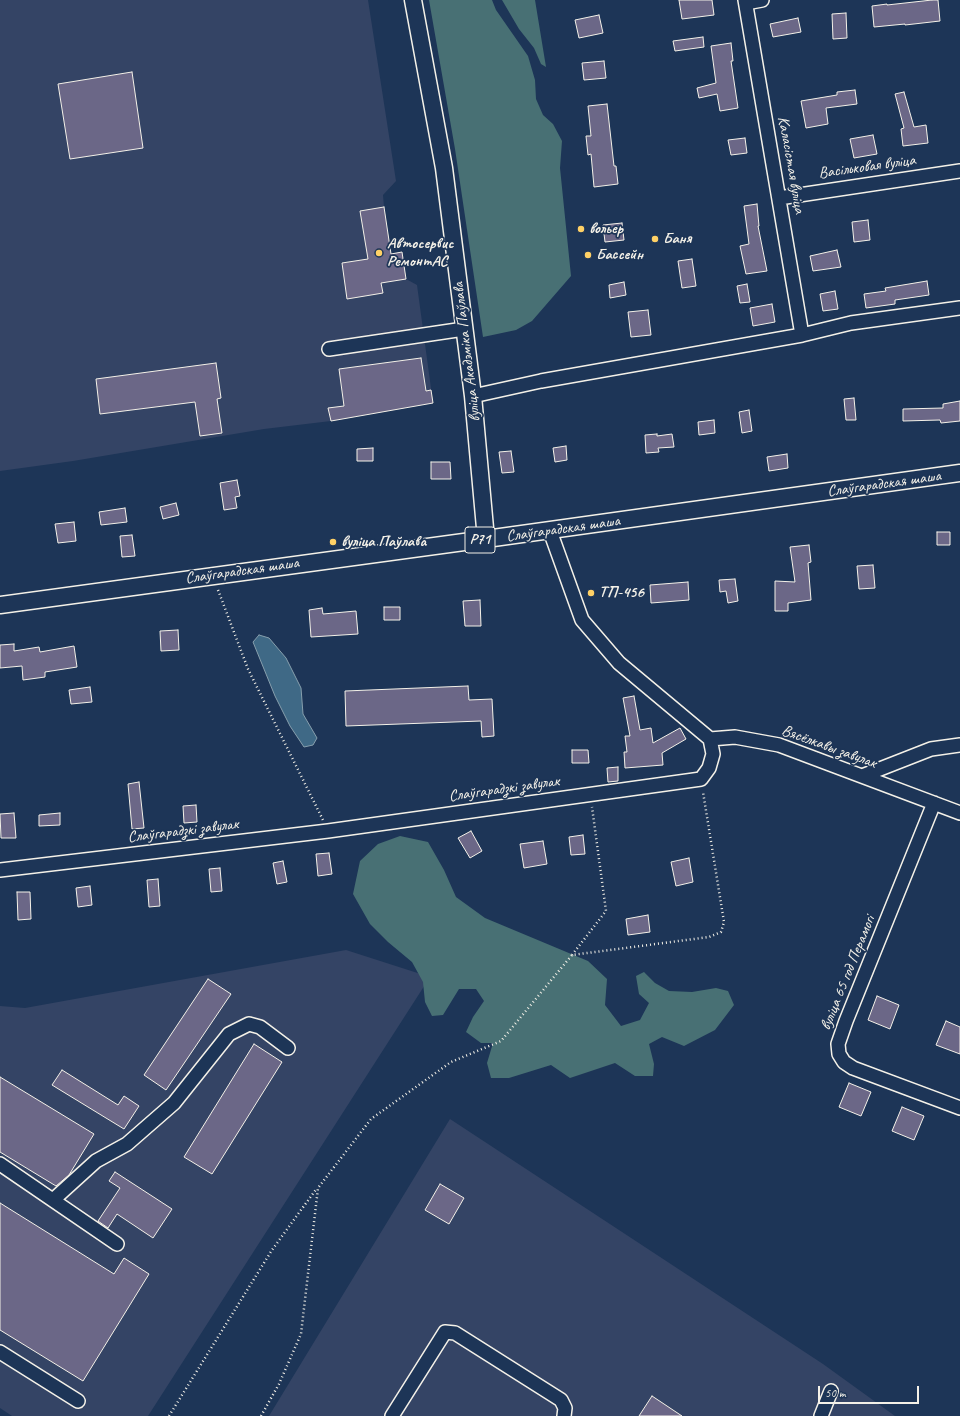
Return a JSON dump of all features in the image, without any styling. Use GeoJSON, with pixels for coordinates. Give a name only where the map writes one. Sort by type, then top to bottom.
{"type":"FeatureCollection","features":[{"type":"Feature","properties":{"kind":"main road","name":"вуліца Акадэміка Паўлава"},"geometry":{"type":"LineString","coordinates":[[413,0],[444,168],[473,396],[486,540]]}},
{"type":"Feature","properties":{"kind":"main road","name":"Слаўгарадская шаша"},"geometry":{"type":"LineString","coordinates":[[0,604],[346,557],[486,540],[960,473]]}},
{"type":"Feature","properties":{"kind":"street"},"geometry":{"type":"LineString","coordinates":[[745,1],[762,0]]}},
{"type":"Feature","properties":{"kind":"street","name":"Каласістая вуліца"},"geometry":{"type":"LineString","coordinates":[[745,1],[802,335]]}},
{"type":"Feature","properties":{"kind":"street","name":"Васільковая вуліца"},"geometry":{"type":"LineString","coordinates":[[779,198],[960,171]]}},
{"type":"Feature","properties":{"kind":"street"},"geometry":{"type":"LineString","coordinates":[[473,396],[541,381],[802,335],[851,323],[960,308]]}},
{"type":"Feature","properties":{"kind":"street"},"geometry":{"type":"LineString","coordinates":[[329,349],[464,329]]}},
{"type":"Feature","properties":{"kind":"street"},"geometry":{"type":"LineString","coordinates":[[550,531],[582,620],[619,663],[710,739],[713,754],[709,768],[701,779]]}},
{"type":"Feature","properties":{"kind":"street","name":"Вясёлкавы завулак"},"geometry":{"type":"LineString","coordinates":[[710,739],[735,737],[779,745],[960,813]]}},
{"type":"Feature","properties":{"kind":"street"},"geometry":{"type":"LineString","coordinates":[[862,776],[931,749],[960,745]]}},
{"type":"Feature","properties":{"kind":"street","name":"Слаўгарадзкі завулак"},"geometry":{"type":"LineString","coordinates":[[0,870],[328,831],[701,779]]}},
{"type":"Feature","properties":{"kind":"street","name":"вуліца 65 год Перамогі"},"geometry":{"type":"LineString","coordinates":[[934,803],[838,1044],[839,1054],[844,1062],[853,1068],[960,1108]]}},
{"type":"Feature","properties":{"kind":"street"},"geometry":{"type":"LineString","coordinates":[[53,1200],[96,1161],[127,1144],[174,1103],[228,1034],[249,1024],[260,1027],[288,1048]]}},
{"type":"Feature","properties":{"kind":"street"},"geometry":{"type":"LineString","coordinates":[[0,1164],[118,1244]]}},
{"type":"Feature","properties":{"kind":"street"},"geometry":{"type":"LineString","coordinates":[[392,1416],[445,1332],[455,1333],[561,1400],[566,1408],[564,1416]]}},
{"type":"Feature","properties":{"kind":"street"},"geometry":{"type":"LineString","coordinates":[[0,1352],[78,1400]]}},
{"type":"Feature","properties":{"kind":"street"},"geometry":{"type":"LineString","coordinates":[[821,1416],[831,1391]]}},
{"type":"Feature","properties":{"kind":"path"},"geometry":{"type":"LineString","coordinates":[[217,587],[248,669],[328,831]]}},
{"type":"Feature","properties":{"kind":"path"},"geometry":{"type":"LineString","coordinates":[[572,955],[709,937],[721,932],[724,922],[701,779]]}},
{"type":"Feature","properties":{"kind":"path"},"geometry":{"type":"LineString","coordinates":[[169,1416],[272,1250],[371,1119],[451,1062],[501,1041],[606,911],[590,795]]}},
{"type":"Feature","properties":{"kind":"path"},"geometry":{"type":"LineString","coordinates":[[261,1416],[279,1384],[301,1334],[318,1188]]}},
{"type":"Feature","properties":{"kind":"shaded area"},"geometry":{"type":"Polygon","coordinates":[[[0,0],[368,0],[396,181],[383,195],[391,254],[402,252],[406,279],[417,285],[433,403],[331,421],[264,429],[73,461],[0,471],[0,0]]]}},
{"type":"Feature","properties":{"kind":"shaded area"},"geometry":{"type":"Polygon","coordinates":[[[259,635],[269,638],[286,658],[301,688],[303,714],[317,738],[313,745],[304,747],[290,726],[275,696],[253,642],[259,635]]]}},
{"type":"Feature","properties":{"kind":"shaded area"},"geometry":{"type":"Polygon","coordinates":[[[346,950],[430,977],[148,1416],[12,1416],[0,1408],[0,1006],[25,1008],[346,950]]]}},
{"type":"Feature","properties":{"kind":"shaded area"},"geometry":{"type":"Polygon","coordinates":[[[450,1119],[823,1364],[895,1416],[269,1416],[450,1119]]]}},
{"type":"Feature","properties":{"kind":"green space"},"geometry":{"type":"Polygon","coordinates":[[[429,0],[492,0],[496,10],[528,56],[535,80],[536,99],[543,115],[553,124],[562,141],[560,168],[571,276],[532,321],[516,330],[483,337],[455,149],[429,0]]]}},
{"type":"Feature","properties":{"kind":"green space"},"geometry":{"type":"Polygon","coordinates":[[[502,0],[535,0],[546,67],[541,64],[534,48],[519,29],[502,0]]]}},
{"type":"Feature","properties":{"kind":"green space"},"geometry":{"type":"Polygon","coordinates":[[[400,836],[428,842],[444,870],[456,897],[485,918],[588,961],[607,979],[605,1005],[621,1026],[640,1020],[649,1003],[639,994],[636,976],[644,972],[655,983],[669,991],[692,992],[716,988],[728,991],[734,1005],[715,1030],[684,1046],[662,1037],[649,1044],[654,1064],[653,1076],[635,1076],[615,1063],[570,1078],[551,1065],[509,1078],[491,1078],[487,1063],[493,1043],[481,1043],[466,1032],[473,1017],[484,1001],[476,989],[459,989],[443,1015],[432,1016],[425,1002],[423,982],[412,962],[388,942],[370,924],[353,894],[360,861],[378,844],[400,836]]]}},
{"type":"Feature","properties":{"kind":"building"},"geometry":{"type":"Polygon","coordinates":[[[679,0],[712,0],[714,15],[682,19],[679,0]]]}},
{"type":"Feature","properties":{"kind":"building"},"geometry":{"type":"Polygon","coordinates":[[[938,0],[940,21],[874,27],[872,6],[938,0]]]}},
{"type":"Feature","properties":{"kind":"building"},"geometry":{"type":"Polygon","coordinates":[[[846,13],[847,38],[833,39],[832,14],[846,13]]]}},
{"type":"Feature","properties":{"kind":"building"},"geometry":{"type":"Polygon","coordinates":[[[599,15],[603,33],[579,38],[575,20],[599,15]]]}},
{"type":"Feature","properties":{"kind":"building"},"geometry":{"type":"Polygon","coordinates":[[[798,18],[801,32],[773,37],[770,24],[798,18]]]}},
{"type":"Feature","properties":{"kind":"building"},"geometry":{"type":"Polygon","coordinates":[[[703,37],[704,47],[675,51],[673,41],[703,37]]]}},
{"type":"Feature","properties":{"kind":"building"},"geometry":{"type":"Polygon","coordinates":[[[731,43],[733,61],[731,61],[738,108],[720,111],[717,94],[699,98],[697,88],[716,83],[711,46],[731,43]]]}},
{"type":"Feature","properties":{"kind":"building"},"geometry":{"type":"Polygon","coordinates":[[[604,61],[606,78],[584,80],[582,63],[604,61]]]}},
{"type":"Feature","properties":{"kind":"building"},"geometry":{"type":"Polygon","coordinates":[[[132,72],[143,148],[70,159],[58,84],[132,72]]]}},
{"type":"Feature","properties":{"kind":"building"},"geometry":{"type":"Polygon","coordinates":[[[855,90],[857,104],[826,108],[828,124],[806,128],[801,101],[837,95],[837,92],[855,90]]]}},
{"type":"Feature","properties":{"kind":"building"},"geometry":{"type":"Polygon","coordinates":[[[904,92],[914,127],[926,125],[928,143],[903,146],[901,129],[904,128],[895,94],[904,92]]]}},
{"type":"Feature","properties":{"kind":"building"},"geometry":{"type":"Polygon","coordinates":[[[607,104],[614,166],[616,166],[618,184],[594,187],[591,154],[588,155],[586,136],[591,136],[588,106],[607,104]]]}},
{"type":"Feature","properties":{"kind":"building"},"geometry":{"type":"Polygon","coordinates":[[[873,135],[877,154],[854,158],[850,139],[873,135]]]}},
{"type":"Feature","properties":{"kind":"building"},"geometry":{"type":"Polygon","coordinates":[[[745,138],[747,153],[731,155],[728,140],[745,138]]]}},
{"type":"Feature","properties":{"kind":"building"},"geometry":{"type":"Polygon","coordinates":[[[757,204],[758,226],[767,271],[746,274],[740,246],[749,244],[744,206],[757,204]]]}},
{"type":"Feature","properties":{"kind":"building","name":"Автосервис РемонтАС"},"geometry":{"type":"Polygon","coordinates":[[[384,207],[391,254],[402,252],[406,279],[381,283],[383,293],[347,299],[342,263],[368,259],[360,211],[384,207]]]}},
{"type":"Feature","properties":{"kind":"building"},"geometry":{"type":"Polygon","coordinates":[[[868,220],[870,240],[854,242],[852,222],[868,220]]]}},
{"type":"Feature","properties":{"kind":"building"},"geometry":{"type":"Polygon","coordinates":[[[622,223],[624,240],[605,242],[603,225],[622,223]]]}},
{"type":"Feature","properties":{"kind":"building"},"geometry":{"type":"Polygon","coordinates":[[[837,250],[841,267],[813,271],[810,256],[837,250]]]}},
{"type":"Feature","properties":{"kind":"building"},"geometry":{"type":"Polygon","coordinates":[[[692,259],[696,286],[682,288],[678,261],[692,259]]]}},
{"type":"Feature","properties":{"kind":"building"},"geometry":{"type":"Polygon","coordinates":[[[927,281],[929,295],[895,300],[895,304],[866,308],[864,294],[886,291],[885,288],[927,281]]]}},
{"type":"Feature","properties":{"kind":"building"},"geometry":{"type":"Polygon","coordinates":[[[624,282],[626,295],[610,298],[609,285],[624,282]]]}},
{"type":"Feature","properties":{"kind":"building"},"geometry":{"type":"Polygon","coordinates":[[[747,284],[750,302],[740,303],[737,286],[747,284]]]}},
{"type":"Feature","properties":{"kind":"building"},"geometry":{"type":"Polygon","coordinates":[[[835,291],[838,309],[823,311],[820,294],[835,291]]]}},
{"type":"Feature","properties":{"kind":"building"},"geometry":{"type":"Polygon","coordinates":[[[772,304],[775,322],[753,326],[750,308],[772,304]]]}},
{"type":"Feature","properties":{"kind":"building"},"geometry":{"type":"Polygon","coordinates":[[[648,310],[651,335],[631,337],[628,312],[648,310]]]}},
{"type":"Feature","properties":{"kind":"building"},"geometry":{"type":"Polygon","coordinates":[[[421,358],[426,391],[431,390],[433,403],[331,421],[328,408],[344,406],[339,369],[421,358]]]}},
{"type":"Feature","properties":{"kind":"building"},"geometry":{"type":"Polygon","coordinates":[[[216,363],[221,398],[217,399],[222,433],[200,436],[195,402],[100,414],[96,379],[216,363]]]}},
{"type":"Feature","properties":{"kind":"building"},"geometry":{"type":"Polygon","coordinates":[[[854,398],[856,420],[846,420],[844,399],[854,398]]]}},
{"type":"Feature","properties":{"kind":"building"},"geometry":{"type":"Polygon","coordinates":[[[960,401],[960,421],[941,423],[940,420],[903,421],[903,409],[943,408],[943,404],[960,401]]]}},
{"type":"Feature","properties":{"kind":"building"},"geometry":{"type":"Polygon","coordinates":[[[749,410],[752,431],[742,433],[739,412],[749,410]]]}},
{"type":"Feature","properties":{"kind":"building"},"geometry":{"type":"Polygon","coordinates":[[[714,420],[715,433],[699,435],[698,422],[714,420]]]}},
{"type":"Feature","properties":{"kind":"building"},"geometry":{"type":"Polygon","coordinates":[[[657,434],[657,436],[672,434],[674,447],[658,448],[659,452],[646,453],[645,435],[657,434]]]}},
{"type":"Feature","properties":{"kind":"building"},"geometry":{"type":"Polygon","coordinates":[[[566,446],[567,460],[555,462],[553,448],[566,446]]]}},
{"type":"Feature","properties":{"kind":"building"},"geometry":{"type":"Polygon","coordinates":[[[373,448],[373,461],[357,461],[357,449],[373,448]]]}},
{"type":"Feature","properties":{"kind":"building"},"geometry":{"type":"Polygon","coordinates":[[[511,451],[514,472],[502,473],[499,452],[511,451]]]}},
{"type":"Feature","properties":{"kind":"building"},"geometry":{"type":"Polygon","coordinates":[[[787,454],[788,468],[769,471],[767,457],[787,454]]]}},
{"type":"Feature","properties":{"kind":"building"},"geometry":{"type":"Polygon","coordinates":[[[431,462],[450,462],[451,479],[431,479],[431,462]]]}},
{"type":"Feature","properties":{"kind":"building"},"geometry":{"type":"Polygon","coordinates":[[[237,480],[240,496],[235,497],[237,508],[224,510],[220,483],[237,480]]]}},
{"type":"Feature","properties":{"kind":"building"},"geometry":{"type":"Polygon","coordinates":[[[176,503],[179,515],[163,519],[160,507],[176,503]]]}},
{"type":"Feature","properties":{"kind":"building"},"geometry":{"type":"Polygon","coordinates":[[[125,508],[127,522],[101,525],[99,512],[125,508]]]}},
{"type":"Feature","properties":{"kind":"building"},"geometry":{"type":"Polygon","coordinates":[[[74,522],[76,541],[58,543],[55,524],[74,522]]]}},
{"type":"Feature","properties":{"kind":"building"},"geometry":{"type":"Polygon","coordinates":[[[937,532],[950,532],[950,545],[937,545],[937,532]]]}},
{"type":"Feature","properties":{"kind":"building"},"geometry":{"type":"Polygon","coordinates":[[[132,535],[135,556],[122,557],[120,536],[132,535]]]}},
{"type":"Feature","properties":{"kind":"building"},"geometry":{"type":"Polygon","coordinates":[[[809,545],[811,562],[808,563],[811,600],[788,603],[788,611],[775,611],[775,581],[795,582],[790,547],[809,545]]]}},
{"type":"Feature","properties":{"kind":"building"},"geometry":{"type":"Polygon","coordinates":[[[873,565],[875,588],[859,589],[857,566],[873,565]]]}},
{"type":"Feature","properties":{"kind":"building"},"geometry":{"type":"Polygon","coordinates":[[[735,579],[738,601],[728,603],[726,591],[720,592],[719,580],[735,579]]]}},
{"type":"Feature","properties":{"kind":"building"},"geometry":{"type":"Polygon","coordinates":[[[688,582],[689,600],[651,603],[650,585],[688,582]]]}},
{"type":"Feature","properties":{"kind":"building"},"geometry":{"type":"Polygon","coordinates":[[[480,600],[481,626],[465,626],[463,601],[480,600]]]}},
{"type":"Feature","properties":{"kind":"building"},"geometry":{"type":"Polygon","coordinates":[[[384,607],[400,607],[400,620],[384,620],[384,607]]]}},
{"type":"Feature","properties":{"kind":"building"},"geometry":{"type":"Polygon","coordinates":[[[322,608],[323,614],[356,611],[358,634],[311,637],[309,610],[322,608]]]}},
{"type":"Feature","properties":{"kind":"building"},"geometry":{"type":"Polygon","coordinates":[[[178,630],[179,650],[161,651],[160,631],[178,630]]]}},
{"type":"Feature","properties":{"kind":"building"},"geometry":{"type":"Polygon","coordinates":[[[14,644],[14,651],[39,647],[40,652],[74,646],[77,667],[45,672],[45,677],[23,680],[22,666],[0,668],[0,645],[14,644]]]}},
{"type":"Feature","properties":{"kind":"building"},"geometry":{"type":"Polygon","coordinates":[[[468,686],[469,700],[492,699],[494,736],[482,737],[481,721],[346,726],[345,691],[468,686]]]}},
{"type":"Feature","properties":{"kind":"building"},"geometry":{"type":"Polygon","coordinates":[[[90,687],[92,702],[71,704],[69,690],[90,687]]]}},
{"type":"Feature","properties":{"kind":"building"},"geometry":{"type":"Polygon","coordinates":[[[634,696],[640,730],[651,728],[653,743],[680,728],[686,739],[662,753],[663,765],[625,768],[624,752],[627,752],[625,736],[630,736],[623,698],[634,696]]]}},
{"type":"Feature","properties":{"kind":"building"},"geometry":{"type":"Polygon","coordinates":[[[572,750],[588,750],[589,763],[572,763],[572,750]]]}},
{"type":"Feature","properties":{"kind":"building"},"geometry":{"type":"Polygon","coordinates":[[[618,767],[618,781],[608,782],[607,768],[618,767]]]}},
{"type":"Feature","properties":{"kind":"building"},"geometry":{"type":"Polygon","coordinates":[[[139,782],[144,828],[132,829],[128,784],[139,782]]]}},
{"type":"Feature","properties":{"kind":"building"},"geometry":{"type":"Polygon","coordinates":[[[196,805],[197,822],[184,823],[183,806],[196,805]]]}},
{"type":"Feature","properties":{"kind":"building"},"geometry":{"type":"Polygon","coordinates":[[[14,813],[16,838],[1,838],[0,814],[14,813]]]}},
{"type":"Feature","properties":{"kind":"building"},"geometry":{"type":"Polygon","coordinates":[[[60,813],[60,825],[39,826],[39,815],[60,813]]]}},
{"type":"Feature","properties":{"kind":"building"},"geometry":{"type":"Polygon","coordinates":[[[471,831],[482,851],[470,858],[458,838],[471,831]]]}},
{"type":"Feature","properties":{"kind":"building"},"geometry":{"type":"Polygon","coordinates":[[[583,835],[585,854],[571,855],[569,837],[583,835]]]}},
{"type":"Feature","properties":{"kind":"building"},"geometry":{"type":"Polygon","coordinates":[[[543,841],[547,864],[524,868],[520,844],[543,841]]]}},
{"type":"Feature","properties":{"kind":"building"},"geometry":{"type":"Polygon","coordinates":[[[329,853],[332,874],[318,876],[316,854],[329,853]]]}},
{"type":"Feature","properties":{"kind":"building"},"geometry":{"type":"Polygon","coordinates":[[[689,858],[693,882],[676,886],[671,862],[689,858]]]}},
{"type":"Feature","properties":{"kind":"building"},"geometry":{"type":"Polygon","coordinates":[[[283,861],[287,882],[277,884],[273,863],[283,861]]]}},
{"type":"Feature","properties":{"kind":"building"},"geometry":{"type":"Polygon","coordinates":[[[220,868],[222,891],[211,892],[209,869],[220,868]]]}},
{"type":"Feature","properties":{"kind":"building"},"geometry":{"type":"Polygon","coordinates":[[[158,879],[160,906],[149,907],[147,880],[158,879]]]}},
{"type":"Feature","properties":{"kind":"building"},"geometry":{"type":"Polygon","coordinates":[[[90,886],[92,905],[78,907],[76,888],[90,886]]]}},
{"type":"Feature","properties":{"kind":"building"},"geometry":{"type":"Polygon","coordinates":[[[17,892],[30,892],[31,919],[18,920],[17,892]]]}},
{"type":"Feature","properties":{"kind":"building"},"geometry":{"type":"Polygon","coordinates":[[[648,915],[650,932],[628,935],[626,919],[648,915]]]}},
{"type":"Feature","properties":{"kind":"building"},"geometry":{"type":"Polygon","coordinates":[[[208,979],[231,994],[166,1090],[144,1075],[208,979]]]}},
{"type":"Feature","properties":{"kind":"building"},"geometry":{"type":"Polygon","coordinates":[[[877,996],[899,1005],[890,1029],[868,1020],[877,996]]]}},
{"type":"Feature","properties":{"kind":"building"},"geometry":{"type":"Polygon","coordinates":[[[946,1021],[960,1027],[960,1054],[936,1045],[946,1021]]]}},
{"type":"Feature","properties":{"kind":"building"},"geometry":{"type":"Polygon","coordinates":[[[254,1044],[282,1062],[212,1174],[184,1157],[254,1044]]]}},
{"type":"Feature","properties":{"kind":"building"},"geometry":{"type":"Polygon","coordinates":[[[62,1070],[118,1105],[124,1096],[139,1106],[124,1129],[52,1085],[62,1070]]]}},
{"type":"Feature","properties":{"kind":"building"},"geometry":{"type":"Polygon","coordinates":[[[0,1077],[94,1134],[69,1175],[56,1186],[0,1152],[0,1077]]]}},
{"type":"Feature","properties":{"kind":"building"},"geometry":{"type":"Polygon","coordinates":[[[849,1083],[871,1092],[861,1116],[839,1107],[849,1083]]]}},
{"type":"Feature","properties":{"kind":"building"},"geometry":{"type":"Polygon","coordinates":[[[902,1107],[924,1116],[914,1140],[892,1131],[902,1107]]]}},
{"type":"Feature","properties":{"kind":"building"},"geometry":{"type":"Polygon","coordinates":[[[115,1172],[172,1209],[153,1238],[117,1214],[108,1228],[98,1221],[120,1188],[109,1181],[115,1172]]]}},
{"type":"Feature","properties":{"kind":"building"},"geometry":{"type":"Polygon","coordinates":[[[440,1184],[464,1198],[449,1224],[425,1210],[440,1184]]]}},
{"type":"Feature","properties":{"kind":"building"},"geometry":{"type":"Polygon","coordinates":[[[0,1203],[114,1274],[124,1258],[149,1274],[83,1381],[0,1330],[0,1203]]]}},
{"type":"Feature","properties":{"kind":"building"},"geometry":{"type":"Polygon","coordinates":[[[652,1396],[682,1416],[639,1416],[652,1396]]]}},
{"type":"Feature","properties":{"kind":"place","name":"вольер"},"geometry":{"type":"Point","coordinates":[581,229]}},
{"type":"Feature","properties":{"kind":"place","name":"Баня"},"geometry":{"type":"Point","coordinates":[655,239]}},
{"type":"Feature","properties":{"kind":"place","name":"Автосервис РемонтАС"},"geometry":{"type":"Point","coordinates":[379,253]}},
{"type":"Feature","properties":{"kind":"place","name":"Бассейн"},"geometry":{"type":"Point","coordinates":[588,255]}},
{"type":"Feature","properties":{"kind":"place","name":"вуліца Паўлава"},"geometry":{"type":"Point","coordinates":[333,542]}},
{"type":"Feature","properties":{"kind":"place","name":"ТП-456"},"geometry":{"type":"Point","coordinates":[591,593]}}]}
